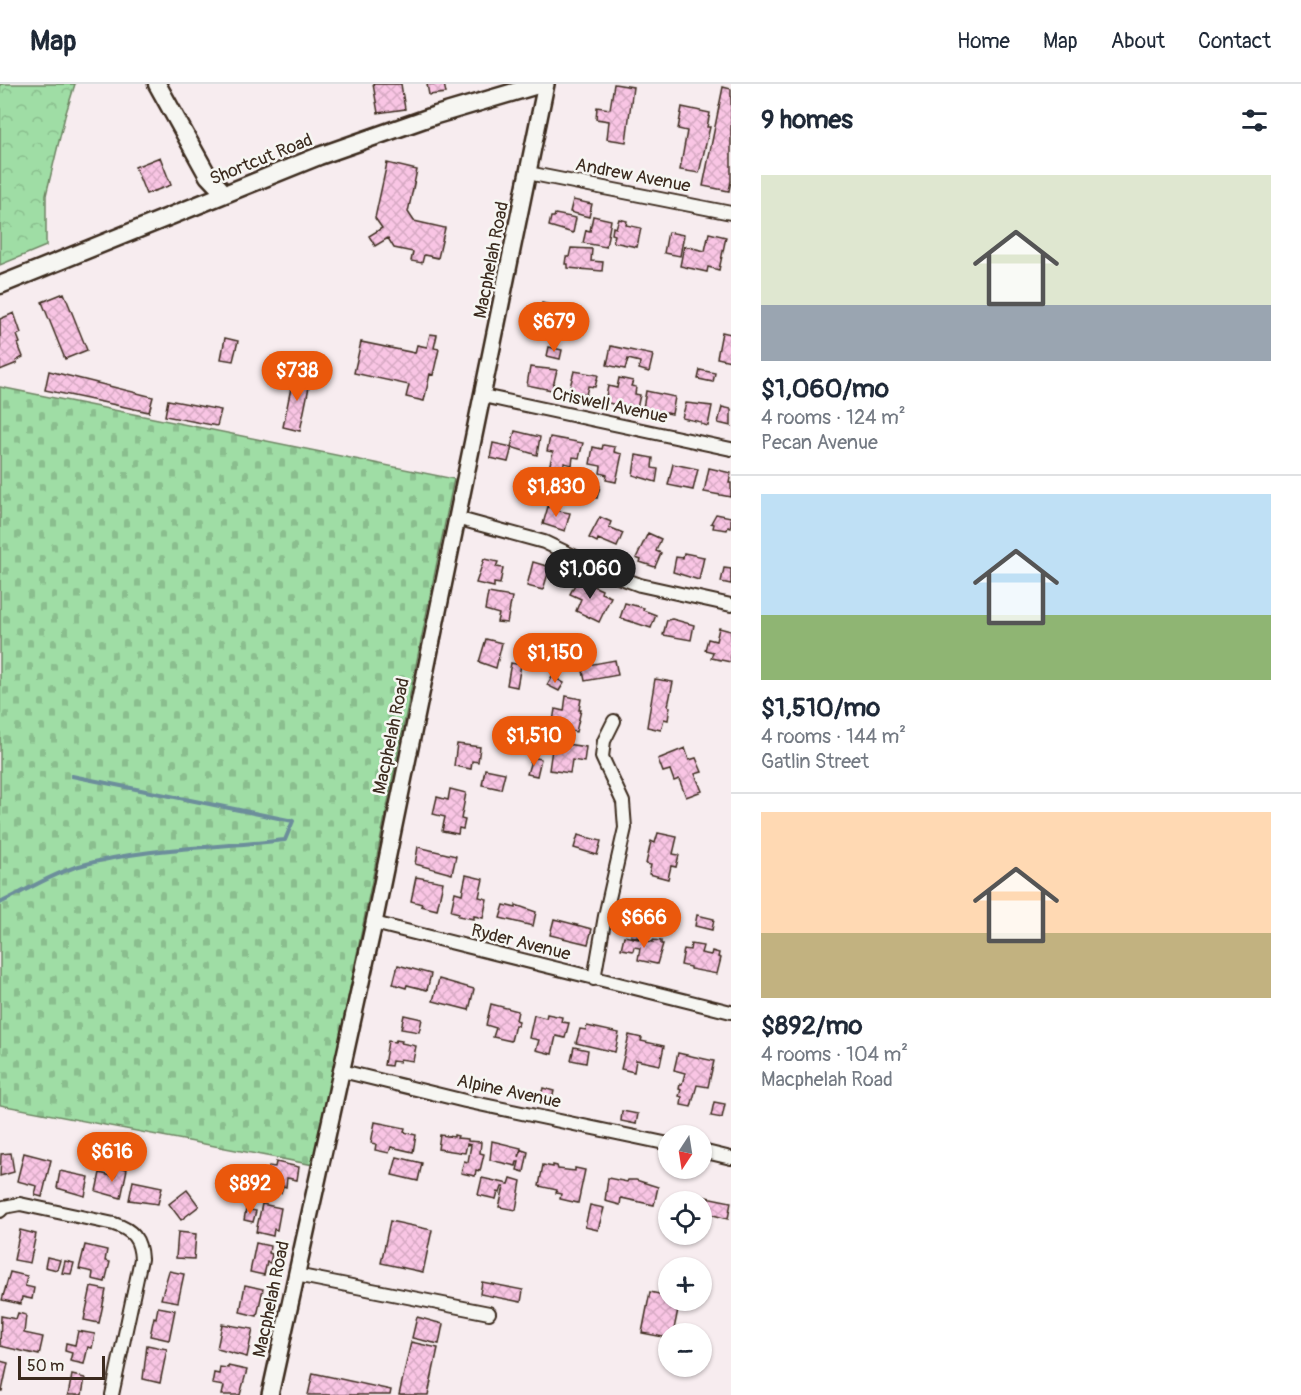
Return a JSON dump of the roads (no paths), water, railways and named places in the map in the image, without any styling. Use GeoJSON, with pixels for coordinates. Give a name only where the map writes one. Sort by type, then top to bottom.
{"type":"FeatureCollection","features":[{"type":"Feature","properties":{"kind":"main road"},"geometry":{"type":"LineString","coordinates":[[157,84],[208,176],[225,194]]}},
{"type":"Feature","properties":{"kind":"main road","name":"Shortcut Road"},"geometry":{"type":"LineString","coordinates":[[0,285],[319,156],[436,115],[541,84]]}},
{"type":"Feature","properties":{"kind":"street","name":"Macphelah Road"},"geometry":{"type":"LineString","coordinates":[[270,1395],[374,923],[546,84]]}},
{"type":"Feature","properties":{"kind":"street","name":"Andrew Avenue"},"geometry":{"type":"LineString","coordinates":[[528,173],[731,213]]}},
{"type":"Feature","properties":{"kind":"street","name":"Criswell Avenue"},"geometry":{"type":"LineString","coordinates":[[483,396],[731,449]]}},
{"type":"Feature","properties":{"kind":"street"},"geometry":{"type":"LineString","coordinates":[[456,518],[544,542],[613,575],[640,585],[731,605]]}},
{"type":"Feature","properties":{"kind":"street"},"geometry":{"type":"LineString","coordinates":[[594,979],[624,828],[623,802],[602,757],[604,741],[614,721]]}},
{"type":"Feature","properties":{"kind":"street","name":"Ryder Avenue"},"geometry":{"type":"LineString","coordinates":[[374,923],[731,1012]]}},
{"type":"Feature","properties":{"kind":"street","name":"Alpine Avenue"},"geometry":{"type":"LineString","coordinates":[[342,1071],[465,1101],[658,1142]]}},
{"type":"Feature","properties":{"kind":"street"},"geometry":{"type":"LineString","coordinates":[[712,1153],[731,1158]]}},
{"type":"Feature","properties":{"kind":"street"},"geometry":{"type":"LineString","coordinates":[[0,1211],[4,1207],[20,1204],[114,1224],[124,1228],[137,1239],[141,1259],[112,1395]]}},
{"type":"Feature","properties":{"kind":"street"},"geometry":{"type":"LineString","coordinates":[[296,1275],[489,1313]]}},
{"type":"Feature","properties":{"kind":"waterway"},"geometry":{"type":"LineString","coordinates":[[0,903],[60,873],[104,860],[155,852],[285,840],[293,821],[72,776]]}}]}
